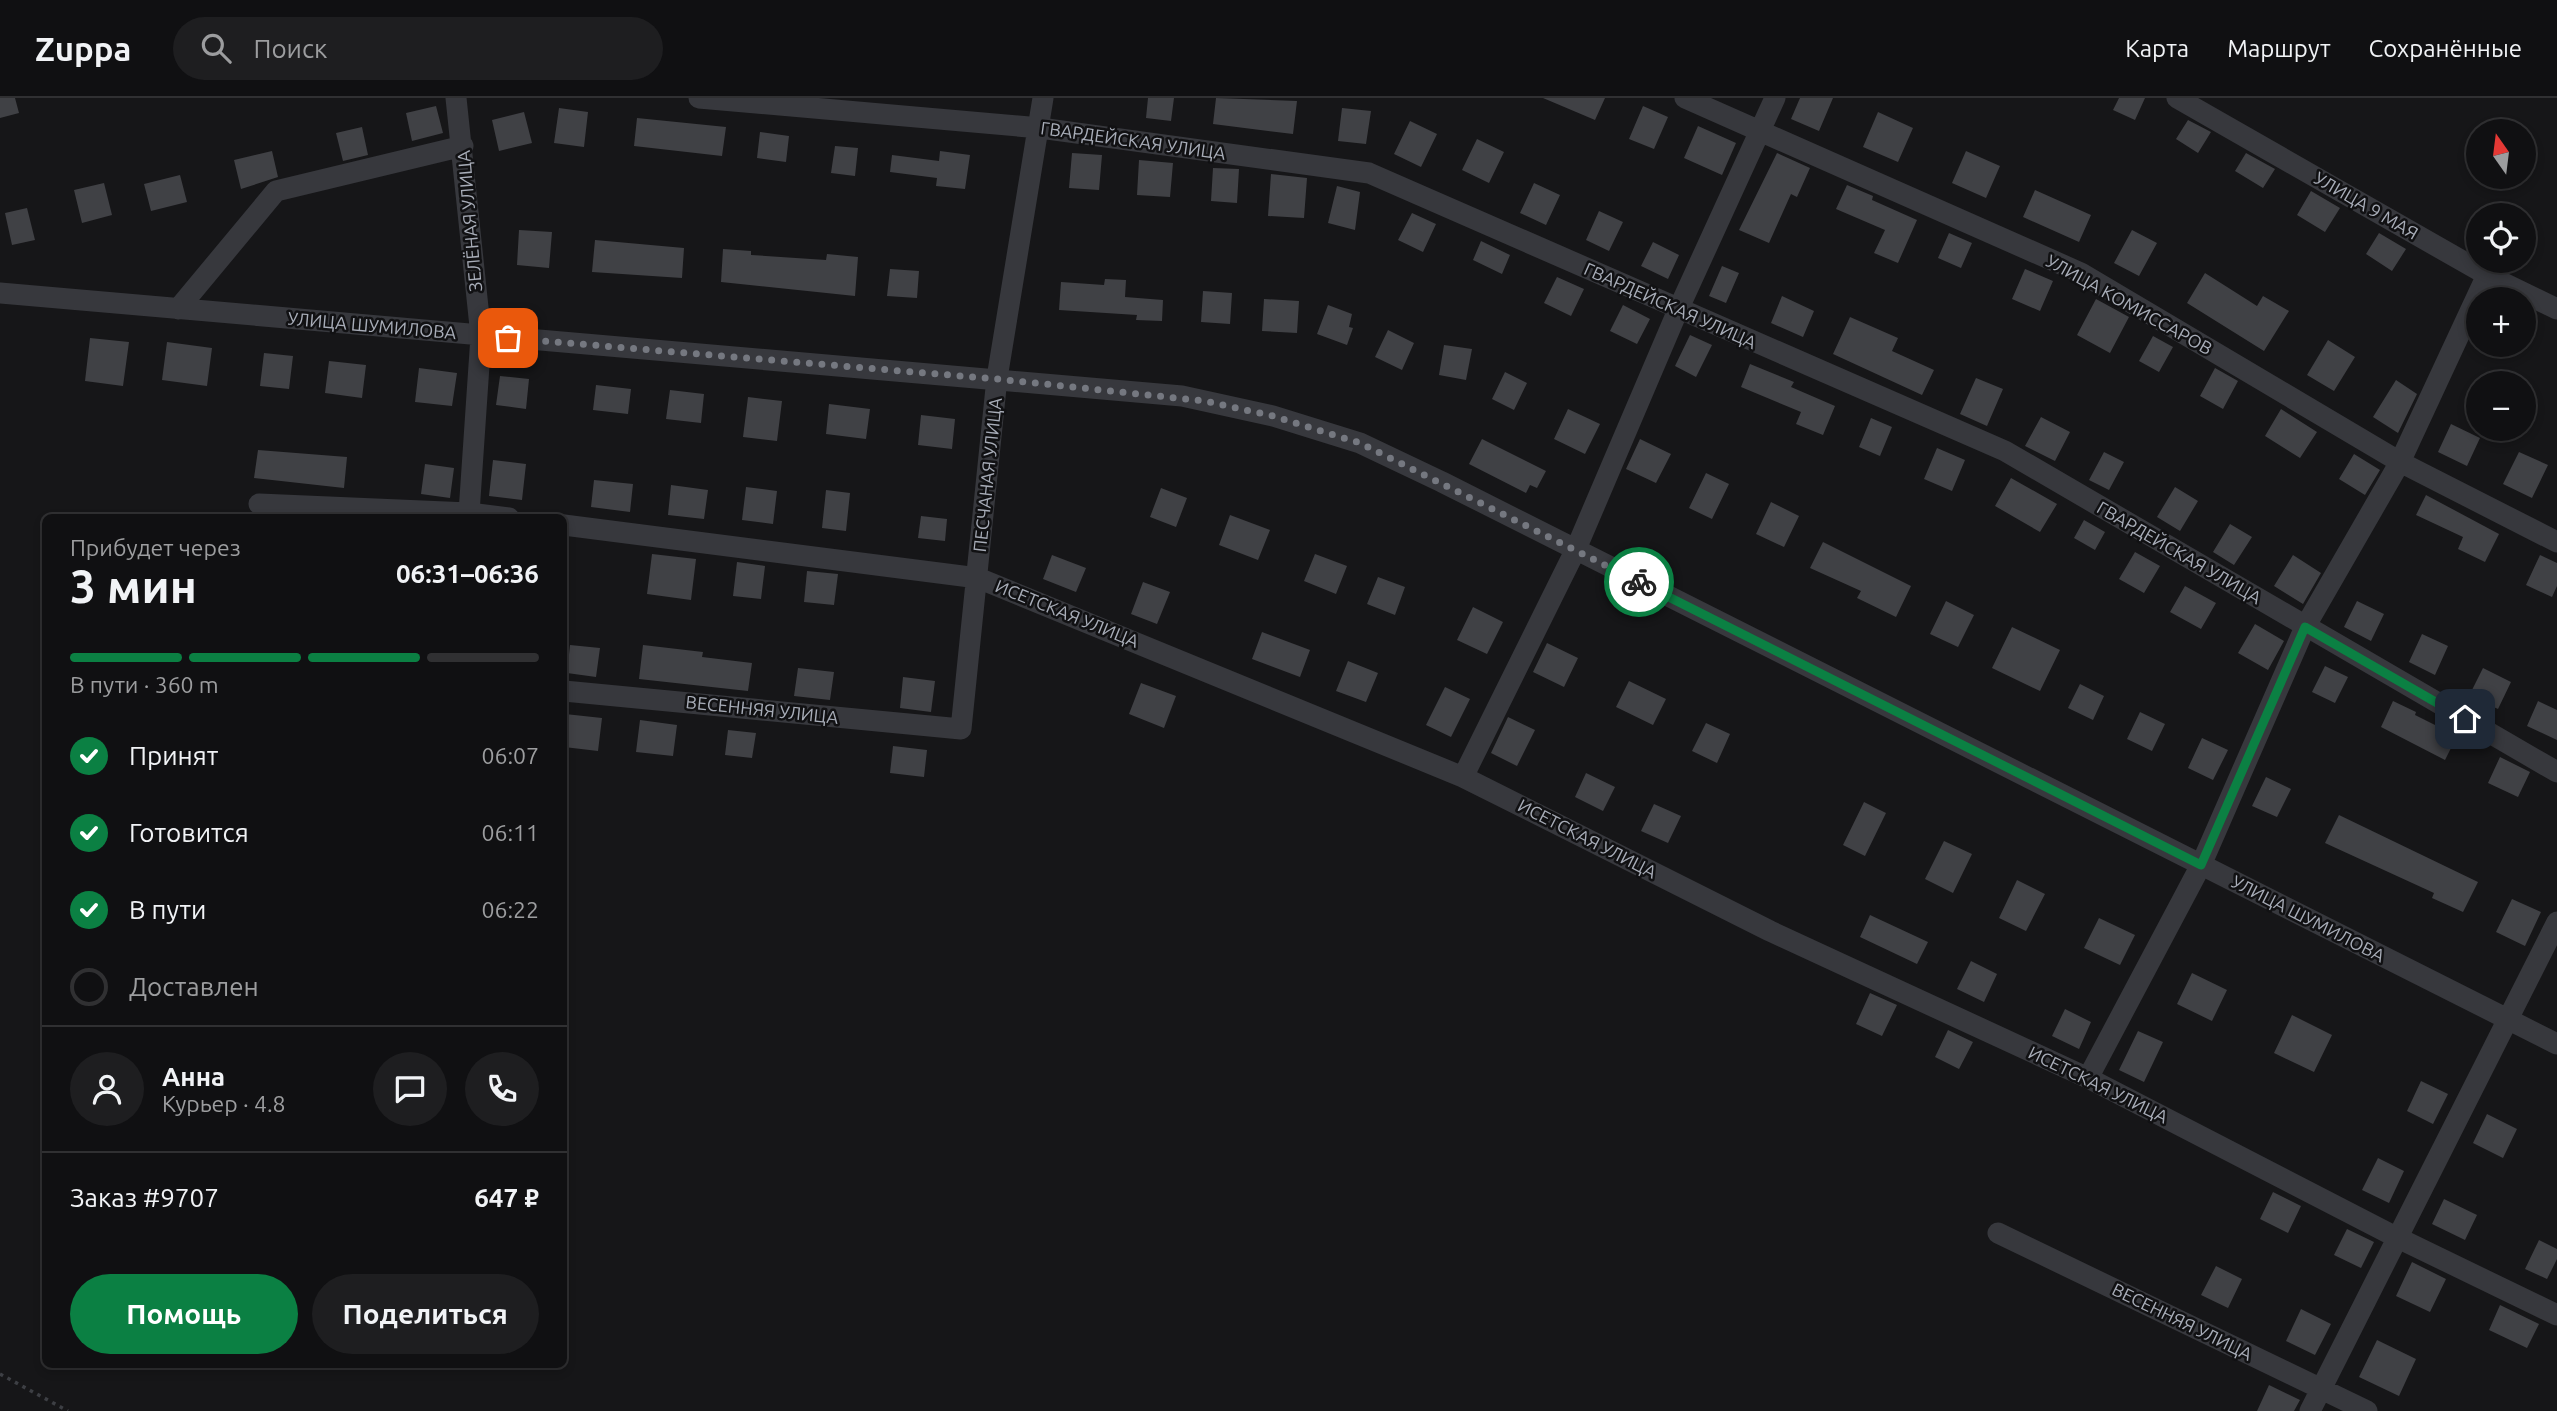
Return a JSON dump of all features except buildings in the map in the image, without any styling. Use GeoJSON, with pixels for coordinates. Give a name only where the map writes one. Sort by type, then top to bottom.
{"type":"FeatureCollection","features":[{"type":"Feature","properties":{"kind":"street","name":"ЗЕЛЁНАЯ УЛИЦА"},"geometry":{"type":"LineString","coordinates":[[456,98],[481,336],[469,513]]}},
{"type":"Feature","properties":{"kind":"street","name":"ГВАРДЕЙСКАЯ УЛИЦА"},"geometry":{"type":"LineString","coordinates":[[699,98],[1040,128],[1369,173],[2005,451],[2557,772]]}},
{"type":"Feature","properties":{"kind":"street","name":"ПЕСЧАНАЯ УЛИЦА"},"geometry":{"type":"LineString","coordinates":[[961,729],[997,379],[1043,98]]}},
{"type":"Feature","properties":{"kind":"street","name":"УЛИЦА КОМИССАРОВ"},"geometry":{"type":"LineString","coordinates":[[1685,98],[2081,274],[2400,462],[2557,542]]}},
{"type":"Feature","properties":{"kind":"street"},"geometry":{"type":"LineString","coordinates":[[1463,777],[1576,549],[1678,310],[1775,98]]}},
{"type":"Feature","properties":{"kind":"street","name":"УЛИЦА 9 МАЯ"},"geometry":{"type":"LineString","coordinates":[[2176,98],[2487,275],[2557,309]]}},
{"type":"Feature","properties":{"kind":"street"},"geometry":{"type":"LineString","coordinates":[[178,309],[276,191],[463,146]]}},
{"type":"Feature","properties":{"kind":"street"},"geometry":{"type":"LineString","coordinates":[[2088,1078],[2201,865],[2305,627],[2400,462],[2487,275]]}},
{"type":"Feature","properties":{"kind":"street","name":"УЛИЦА ШУМИЛОВА"},"geometry":{"type":"LineString","coordinates":[[0,293],[1182,396],[1273,416],[1360,443],[1576,549],[2557,1044]]}},
{"type":"Feature","properties":{"kind":"street"},"geometry":{"type":"LineString","coordinates":[[258,504],[477,514]]}},
{"type":"Feature","properties":{"kind":"street","name":"ИСЕТСКАЯ УЛИЦА"},"geometry":{"type":"LineString","coordinates":[[567,525],[978,578],[1463,777],[1770,931],[2088,1078],[2396,1237],[2557,1315]]}},
{"type":"Feature","properties":{"kind":"street","name":"ВЕСЕННЯЯ УЛИЦА"},"geometry":{"type":"LineString","coordinates":[[567,691],[961,729]]}},
{"type":"Feature","properties":{"kind":"street"},"geometry":{"type":"LineString","coordinates":[[2309,1411],[2505,1019],[2557,922]]}},
{"type":"Feature","properties":{"kind":"street","name":"ВЕСЕННЯЯ УЛИЦА"},"geometry":{"type":"LineString","coordinates":[[1998,1233],[2367,1411]]}},
{"type":"Feature","properties":{"kind":"path"},"geometry":{"type":"LineString","coordinates":[[0,1374],[68,1411]]}},
{"type":"Feature","properties":{"kind":"way so far"},"geometry":{"type":"LineString","coordinates":[[508,338],[1182,396],[1273,416],[1360,443],[1639,582]]}},
{"type":"Feature","properties":{"kind":"route"},"geometry":{"type":"LineString","coordinates":[[1639,582],[2201,865],[2305,627],[2465,719]]}}]}
